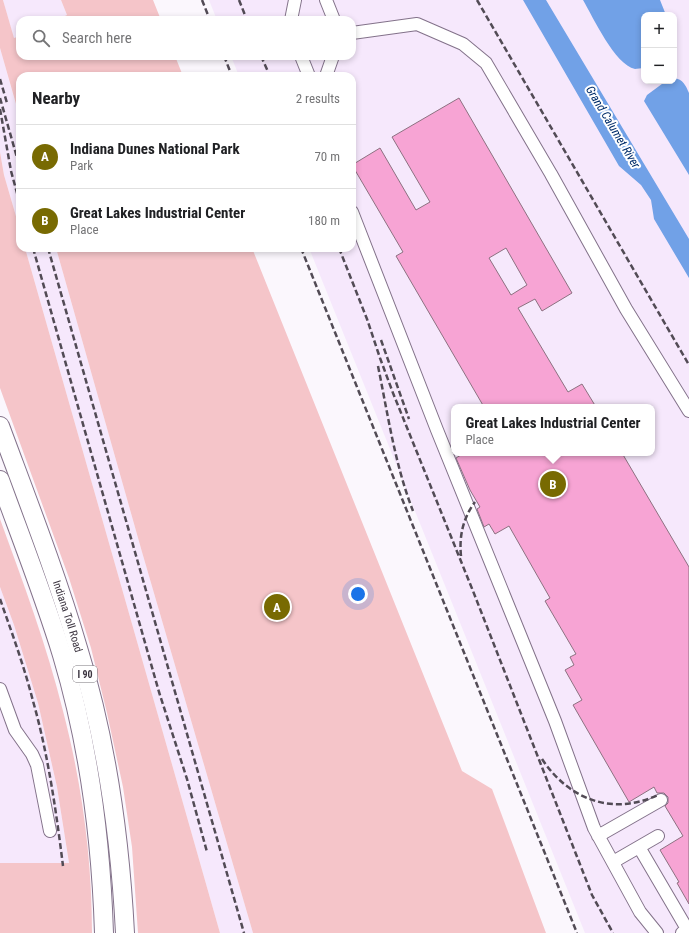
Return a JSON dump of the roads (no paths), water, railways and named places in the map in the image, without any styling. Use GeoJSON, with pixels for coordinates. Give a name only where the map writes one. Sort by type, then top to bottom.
{"type":"FeatureCollection","features":[{"type":"Feature","properties":{"kind":"highway","name":"Indiana Toll Road"},"geometry":{"type":"LineString","coordinates":[[0,426],[79,648],[107,767],[117,828],[125,933]]}},
{"type":"Feature","properties":{"kind":"highway","name":"Indiana Toll Road"},"geometry":{"type":"LineString","coordinates":[[0,480],[62,654],[81,732],[97,823],[103,882],[104,933]]}},
{"type":"Feature","properties":{"kind":"lane"},"geometry":{"type":"LineString","coordinates":[[292,16],[296,0]]}},
{"type":"Feature","properties":{"kind":"lane"},"geometry":{"type":"LineString","coordinates":[[326,0],[332,16]]}},
{"type":"Feature","properties":{"kind":"lane"},"geometry":{"type":"LineString","coordinates":[[356,32],[417,24],[463,44],[486,63],[551,174],[626,309],[689,411]]}},
{"type":"Feature","properties":{"kind":"lane"},"geometry":{"type":"LineString","coordinates":[[303,60],[308,72]]}},
{"type":"Feature","properties":{"kind":"lane"},"geometry":{"type":"LineString","coordinates":[[327,72],[332,60]]}},
{"type":"Feature","properties":{"kind":"lane"},"geometry":{"type":"LineString","coordinates":[[356,222],[436,430],[555,721],[594,828],[640,912],[657,933]]}},
{"type":"Feature","properties":{"kind":"lane"},"geometry":{"type":"LineString","coordinates":[[29,561],[47,555]]}},
{"type":"Feature","properties":{"kind":"lane"},"geometry":{"type":"LineString","coordinates":[[0,689],[15,730],[32,754],[37,765],[50,831]]}},
{"type":"Feature","properties":{"kind":"lane"},"geometry":{"type":"LineString","coordinates":[[598,836],[662,800]]}},
{"type":"Feature","properties":{"kind":"lane"},"geometry":{"type":"LineString","coordinates":[[613,862],[658,836]]}},
{"type":"Feature","properties":{"kind":"lane"},"geometry":{"type":"LineString","coordinates":[[640,847],[688,929],[682,933]]}},
{"type":"Feature","properties":{"kind":"water","name":"Grand Calumet River"},"geometry":{"type":"Polygon","coordinates":[[[523,0],[546,0],[689,239],[689,278],[654,219],[651,200],[641,185],[619,166],[523,0]]]}},
{"type":"Feature","properties":{"kind":"water"},"geometry":{"type":"Polygon","coordinates":[[[583,0],[660,0],[665,12],[641,12],[641,68],[635,69],[627,66],[612,50],[583,0]]]}},
{"type":"Feature","properties":{"kind":"water"},"geometry":{"type":"Polygon","coordinates":[[[677,79],[682,81],[685,85],[689,93],[689,175],[644,101],[647,95],[662,84],[677,84],[677,79]]]}},
{"type":"Feature","properties":{"kind":"railway"},"geometry":{"type":"LineString","coordinates":[[202,0],[208,16]]}},
{"type":"Feature","properties":{"kind":"railway"},"geometry":{"type":"LineString","coordinates":[[239,0],[245,16]]}},
{"type":"Feature","properties":{"kind":"railway"},"geometry":{"type":"LineString","coordinates":[[477,0],[689,365]]}},
{"type":"Feature","properties":{"kind":"railway"},"geometry":{"type":"LineString","coordinates":[[226,60],[230,72]]}},
{"type":"Feature","properties":{"kind":"railway"},"geometry":{"type":"LineString","coordinates":[[263,60],[268,72]]}},
{"type":"Feature","properties":{"kind":"railway"},"geometry":{"type":"LineString","coordinates":[[0,79],[7,103]]}},
{"type":"Feature","properties":{"kind":"railway"},"geometry":{"type":"LineString","coordinates":[[0,98],[16,154]]}},
{"type":"Feature","properties":{"kind":"railway"},"geometry":{"type":"LineString","coordinates":[[0,109],[11,171],[16,189]]}},
{"type":"Feature","properties":{"kind":"railway"},"geometry":{"type":"LineString","coordinates":[[34,252],[159,692],[187,779],[207,852]]}},
{"type":"Feature","properties":{"kind":"railway"},"geometry":{"type":"LineString","coordinates":[[49,252],[244,933]]}},
{"type":"Feature","properties":{"kind":"railway"},"geometry":{"type":"LineString","coordinates":[[303,252],[577,933]]}},
{"type":"Feature","properties":{"kind":"railway"},"geometry":{"type":"LineString","coordinates":[[341,252],[367,319],[393,393],[473,591],[592,895],[613,933]]}},
{"type":"Feature","properties":{"kind":"railway"},"geometry":{"type":"LineString","coordinates":[[381,340],[409,419]]}},
{"type":"Feature","properties":{"kind":"railway"},"geometry":{"type":"LineString","coordinates":[[378,366],[401,476],[413,511]]}},
{"type":"Feature","properties":{"kind":"railway"},"geometry":{"type":"LineString","coordinates":[[461,556],[461,534],[467,514],[475,502]]}},
{"type":"Feature","properties":{"kind":"railway"},"geometry":{"type":"LineString","coordinates":[[0,599],[22,662],[43,741],[51,782],[63,866]]}},
{"type":"Feature","properties":{"kind":"railway"},"geometry":{"type":"LineString","coordinates":[[542,759],[565,785],[579,794],[593,800],[609,804],[625,804],[641,801],[658,795]]}},
{"type":"Feature","properties":{"kind":"place","name":"Great Lakes Industrial Center"},"geometry":{"type":"Point","coordinates":[553,484]}},
{"type":"Feature","properties":{"kind":"place","name":"Indiana Dunes National Park"},"geometry":{"type":"Point","coordinates":[277,607]}}]}
